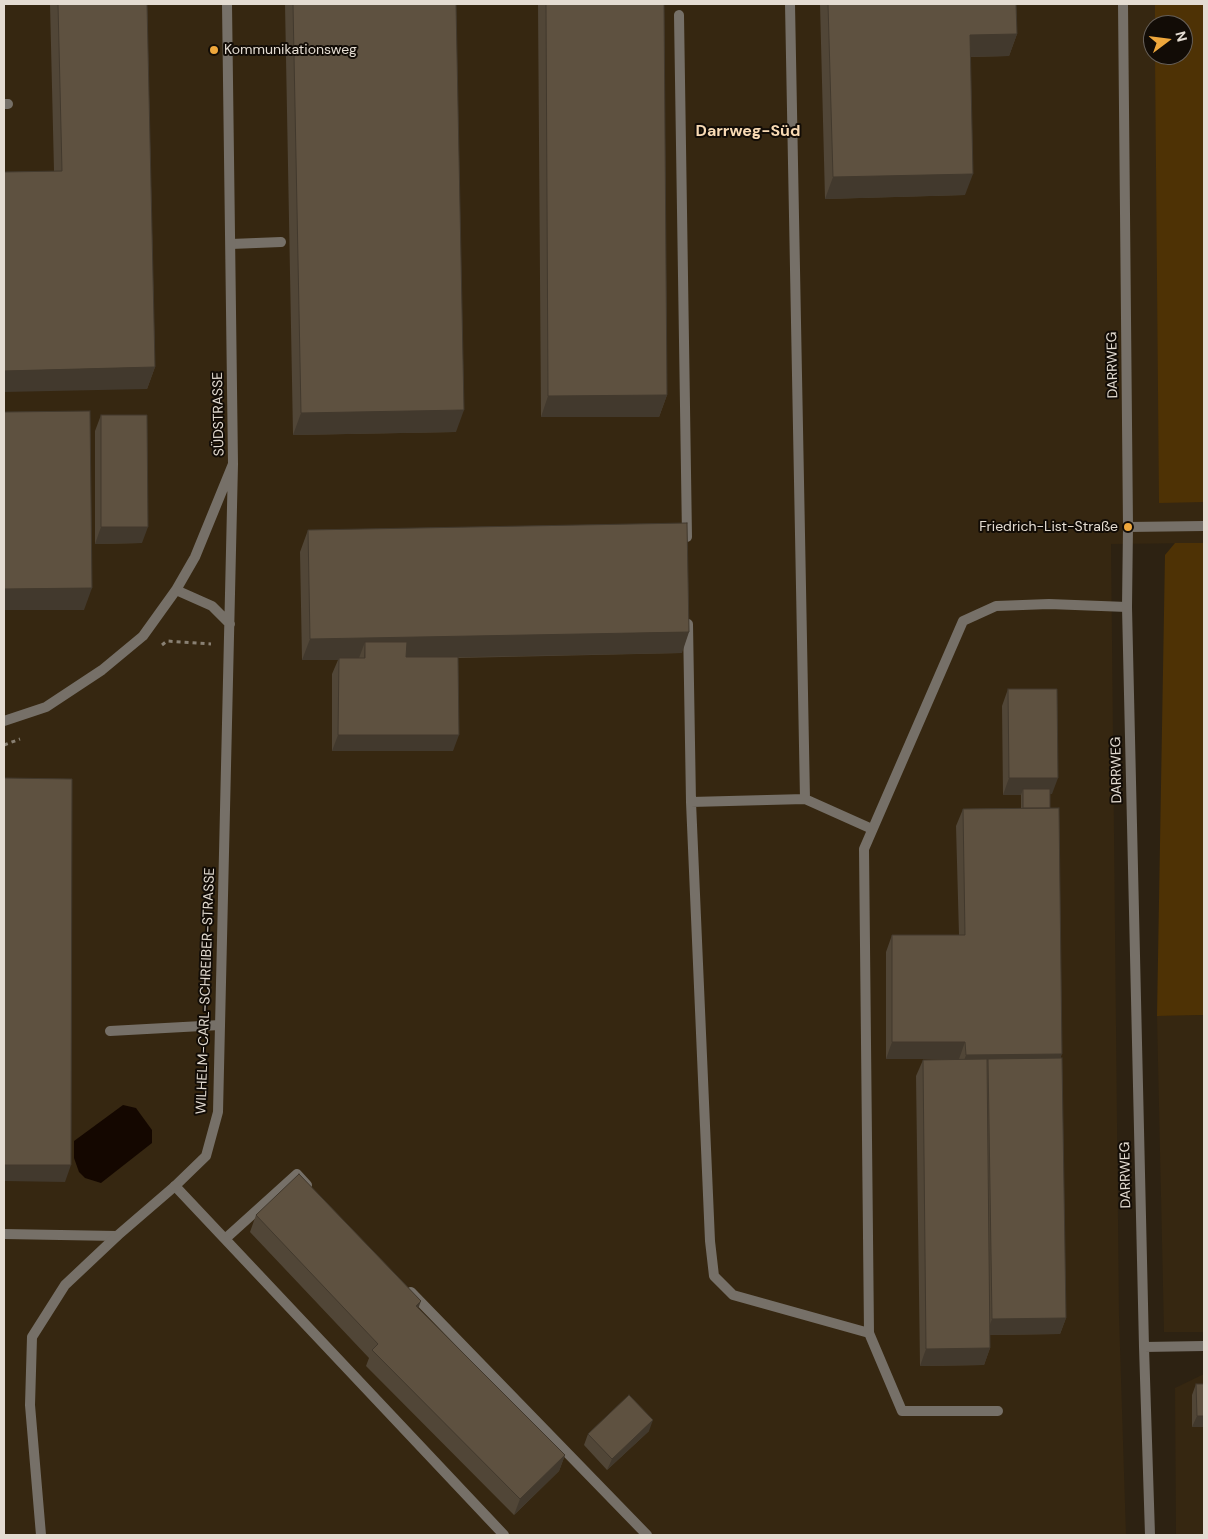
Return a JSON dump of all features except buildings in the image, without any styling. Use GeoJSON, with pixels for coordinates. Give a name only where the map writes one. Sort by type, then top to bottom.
{"type":"FeatureCollection","features":[{"type":"Feature","properties":{"kind":"street","name":"SÜDSTRASSE"},"geometry":{"type":"LineString","coordinates":[[4,721],[46,707],[102,670],[143,636],[176,590],[195,557],[233,464],[227,4]]}},
{"type":"Feature","properties":{"kind":"street"},"geometry":{"type":"LineString","coordinates":[[790,4],[805,799]]}},
{"type":"Feature","properties":{"kind":"street","name":"DARRWEG"},"geometry":{"type":"LineString","coordinates":[[1123,4],[1128,527],[1127,607],[1150,1535]]}},
{"type":"Feature","properties":{"kind":"street"},"geometry":{"type":"LineString","coordinates":[[679,15],[687,543]]}},
{"type":"Feature","properties":{"kind":"street"},"geometry":{"type":"LineString","coordinates":[[231,244],[281,242]]}},
{"type":"Feature","properties":{"kind":"street","name":"WILHELM-CARL-SCHREIBER-STRASSE"},"geometry":{"type":"LineString","coordinates":[[41,1535],[30,1406],[32,1338],[65,1285],[206,1156],[218,1112],[233,464]]}},
{"type":"Feature","properties":{"kind":"street"},"geometry":{"type":"LineString","coordinates":[[1128,527],[1204,526]]}},
{"type":"Feature","properties":{"kind":"street"},"geometry":{"type":"LineString","coordinates":[[176,590],[212,606],[230,624]]}},
{"type":"Feature","properties":{"kind":"street"},"geometry":{"type":"LineString","coordinates":[[998,1411],[902,1411],[869,1333],[864,849],[963,621],[996,606],[1049,604],[1127,607]]}},
{"type":"Feature","properties":{"kind":"street"},"geometry":{"type":"LineString","coordinates":[[688,613],[690,802],[710,1231],[714,1276],[733,1295],[869,1333]]}},
{"type":"Feature","properties":{"kind":"street"},"geometry":{"type":"LineString","coordinates":[[690,802],[805,799],[872,829]]}},
{"type":"Feature","properties":{"kind":"street"},"geometry":{"type":"LineString","coordinates":[[110,1031],[220,1025]]}},
{"type":"Feature","properties":{"kind":"street"},"geometry":{"type":"LineString","coordinates":[[225,1238],[297,1174],[318,1195]]}},
{"type":"Feature","properties":{"kind":"street"},"geometry":{"type":"LineString","coordinates":[[175,1186],[504,1535]]}},
{"type":"Feature","properties":{"kind":"street"},"geometry":{"type":"LineString","coordinates":[[4,1234],[117,1236]]}},
{"type":"Feature","properties":{"kind":"street"},"geometry":{"type":"LineString","coordinates":[[407,1287],[647,1535]]}},
{"type":"Feature","properties":{"kind":"street"},"geometry":{"type":"LineString","coordinates":[[1144,1347],[1204,1346]]}},
{"type":"Feature","properties":{"kind":"shaded area"},"geometry":{"type":"Polygon","coordinates":[[[4,4],[1204,4],[1204,543],[1111,544],[1119,1316],[1126,1535],[4,1535],[4,4]]]}},
{"type":"Feature","properties":{"kind":"shaded area"},"geometry":{"type":"Polygon","coordinates":[[[1155,4],[1204,4],[1204,502],[1159,503],[1155,65],[1193,65],[1193,15],[1155,15],[1155,4]]]}},
{"type":"Feature","properties":{"kind":"shaded area"},"geometry":{"type":"Polygon","coordinates":[[[1175,543],[1204,543],[1204,1015],[1157,1016],[1165,555],[1175,543]]]}},
{"type":"Feature","properties":{"kind":"shaded area"},"geometry":{"type":"Polygon","coordinates":[[[1204,1015],[1204,1332],[1164,1332],[1157,1016],[1204,1015]]]}},
{"type":"Feature","properties":{"kind":"shaded area"},"geometry":{"type":"Polygon","coordinates":[[[123,1105],[136,1108],[152,1130],[152,1143],[101,1183],[85,1178],[79,1172],[74,1158],[74,1141],[123,1105]]]}},
{"type":"Feature","properties":{"kind":"shaded area"},"geometry":{"type":"Polygon","coordinates":[[[1204,1374],[1204,1535],[1176,1535],[1175,1388],[1204,1374]]]}},
{"type":"Feature","properties":{"kind":"place","name":"Kommunikationsweg"},"geometry":{"type":"Point","coordinates":[214,50]}},
{"type":"Feature","properties":{"kind":"place","name":"Friedrich-List-Straße"},"geometry":{"type":"Point","coordinates":[1128,527]}},
{"type":"Feature","properties":{"kind":"district","name":"Darrweg-Süd"},"geometry":{"type":"Point","coordinates":[748,132]}}]}
